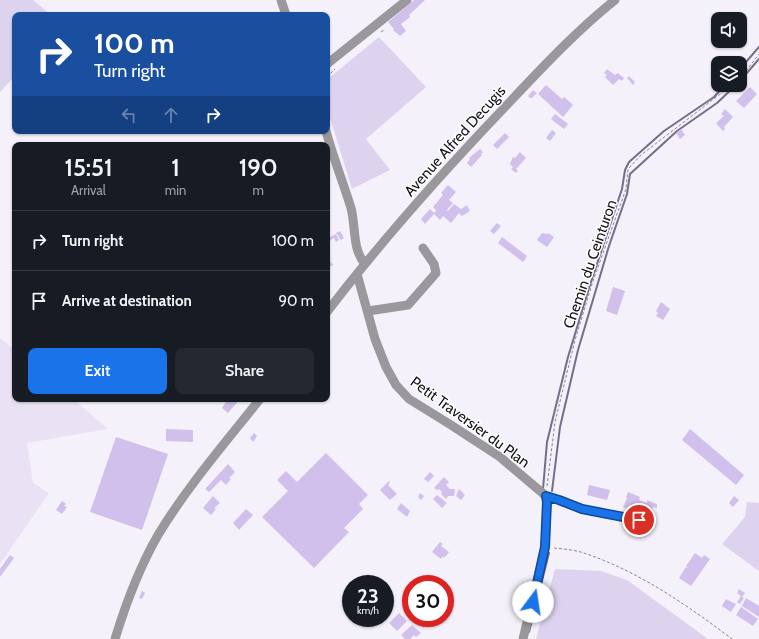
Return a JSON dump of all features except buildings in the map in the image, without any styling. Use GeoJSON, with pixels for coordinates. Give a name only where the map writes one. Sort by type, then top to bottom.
{"type":"FeatureCollection","features":[{"type":"Feature","properties":{"kind":"street"},"geometry":{"type":"LineString","coordinates":[[281,0],[285,12]]}},
{"type":"Feature","properties":{"kind":"street"},"geometry":{"type":"LineString","coordinates":[[330,62],[407,0]]}},
{"type":"Feature","properties":{"kind":"street","name":"Avenue Alfred Decugis"},"geometry":{"type":"LineString","coordinates":[[330,308],[365,264],[461,153],[582,28],[615,0]]}},
{"type":"Feature","properties":{"kind":"street"},"geometry":{"type":"LineString","coordinates":[[330,144],[351,210],[358,253],[365,264]]}},
{"type":"Feature","properties":{"kind":"street"},"geometry":{"type":"LineString","coordinates":[[368,311],[408,305],[421,292],[436,273],[434,264],[423,248]]}},
{"type":"Feature","properties":{"kind":"street","name":"Petit Traversier du Plan"},"geometry":{"type":"LineString","coordinates":[[357,274],[375,339],[386,368],[396,386],[409,399],[500,457],[546,496]]}},
{"type":"Feature","properties":{"kind":"street"},"geometry":{"type":"LineString","coordinates":[[115,639],[135,583],[158,536],[194,483],[258,402]]}},
{"type":"Feature","properties":{"kind":"street"},"geometry":{"type":"LineString","coordinates":[[523,639],[545,547],[546,496],[582,509],[639,520]]}},
{"type":"Feature","properties":{"kind":"path"},"geometry":{"type":"LineString","coordinates":[[747,69],[759,54]]}},
{"type":"Feature","properties":{"kind":"path","name":"Chemin du Ceinturon"},"geometry":{"type":"LineString","coordinates":[[546,496],[555,422],[575,340],[593,281],[626,189],[628,169],[641,155],[723,92]]}},
{"type":"Feature","properties":{"kind":"path"},"geometry":{"type":"LineString","coordinates":[[545,547],[583,552],[610,563],[655,587],[708,621],[732,639]]}},
{"type":"Feature","properties":{"kind":"shaded area"},"geometry":{"type":"Polygon","coordinates":[[[0,0],[33,0],[47,12],[12,12],[12,79],[0,92],[0,0]]]}},
{"type":"Feature","properties":{"kind":"shaded area"},"geometry":{"type":"Polygon","coordinates":[[[379,37],[426,87],[366,139],[390,170],[352,189],[330,118],[330,77],[379,37]]]}},
{"type":"Feature","properties":{"kind":"shaded area"},"geometry":{"type":"Polygon","coordinates":[[[0,338],[12,348],[12,402],[76,402],[108,429],[27,443],[33,483],[49,493],[0,564],[0,338]]]}},
{"type":"Feature","properties":{"kind":"shaded area"},"geometry":{"type":"Polygon","coordinates":[[[747,502],[759,503],[759,571],[722,544],[745,517],[747,502]]]}},
{"type":"Feature","properties":{"kind":"shaded area"},"geometry":{"type":"Polygon","coordinates":[[[555,569],[601,571],[627,580],[708,639],[536,639],[555,569]]]}},
{"type":"Feature","properties":{"kind":"waterway"},"geometry":{"type":"LineString","coordinates":[[747,61],[759,47]]}},
{"type":"Feature","properties":{"kind":"waterway"},"geometry":{"type":"LineString","coordinates":[[747,73],[759,59]]}},
{"type":"Feature","properties":{"kind":"waterway"},"geometry":{"type":"LineString","coordinates":[[543,489],[547,442],[568,357],[622,189],[625,170],[629,162],[664,131],[714,97],[719,92]]}},
{"type":"Feature","properties":{"kind":"waterway"},"geometry":{"type":"LineString","coordinates":[[552,491],[560,427],[578,350],[609,246],[627,194],[630,174],[677,131],[717,103],[729,92]]}},
{"type":"Feature","properties":{"kind":"waterway"},"geometry":{"type":"LineString","coordinates":[[529,632],[549,553]]}},
{"type":"Feature","properties":{"kind":"route"},"geometry":{"type":"LineString","coordinates":[[533,602],[545,547],[546,496],[582,509],[639,520]]}}]}
